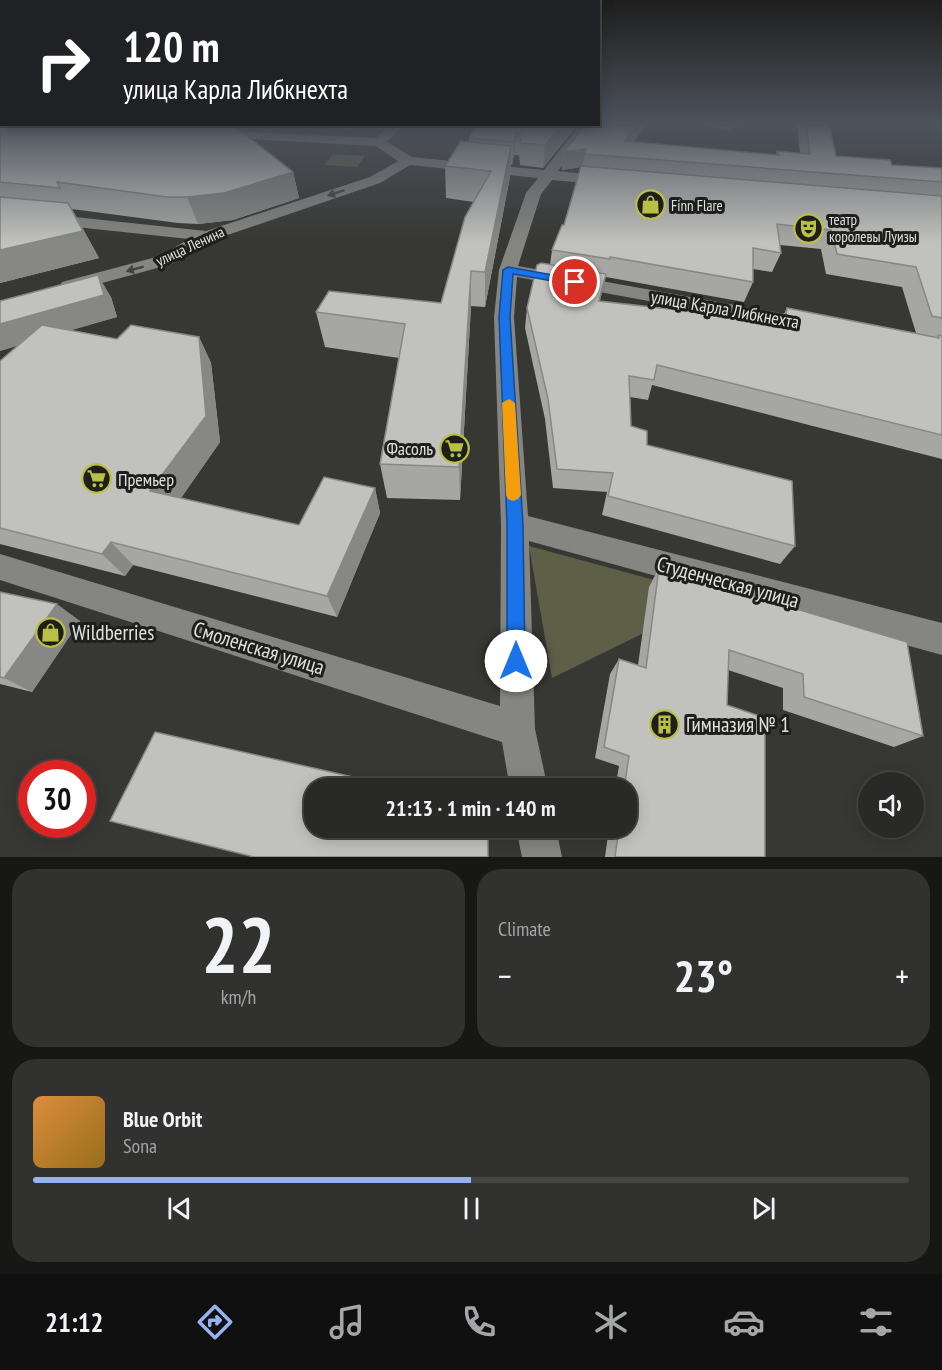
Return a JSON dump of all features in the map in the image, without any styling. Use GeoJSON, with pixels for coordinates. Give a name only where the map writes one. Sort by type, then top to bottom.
{"type":"FeatureCollection","features":[{"type":"Feature","properties":{"kind":"street","name":"улица Ленина"},"geometry":{"type":"LineString","coordinates":[[55,290],[166,260],[207,236],[375,180],[403,163]]}},
{"type":"Feature","properties":{"kind":"street"},"geometry":{"type":"LineString","coordinates":[[434,163],[547,176],[626,182]]}},
{"type":"Feature","properties":{"kind":"street"},"geometry":{"type":"LineString","coordinates":[[527,778],[517,729],[515,525],[504,317],[508,270],[534,193],[557,163]]}},
{"type":"Feature","properties":{"kind":"street"},"geometry":{"type":"LineString","coordinates":[[0,214],[207,236]]}},
{"type":"Feature","properties":{"kind":"street","name":"улица Карла Либкнехта"},"geometry":{"type":"LineString","coordinates":[[508,270],[837,329]]}},
{"type":"Feature","properties":{"kind":"street","name":"Студенческая улица"},"geometry":{"type":"LineString","coordinates":[[515,525],[942,639]]}},
{"type":"Feature","properties":{"kind":"street","name":"Смоленская улица"},"geometry":{"type":"LineString","coordinates":[[0,567],[517,729]]}},
{"type":"Feature","properties":{"kind":"street"},"geometry":{"type":"LineString","coordinates":[[538,838],[542,857]]}},
{"type":"Feature","properties":{"kind":"green space"},"geometry":{"type":"Polygon","coordinates":[[[326,163],[360,163],[357,167],[324,165],[326,163]]]}},
{"type":"Feature","properties":{"kind":"green space"},"geometry":{"type":"Polygon","coordinates":[[[529,546],[717,597],[552,678],[529,546]]]}},
{"type":"Feature","properties":{"kind":"building"},"geometry":{"type":"Polygon","coordinates":[[[0,163],[282,163],[293,172],[224,193],[187,197],[167,197],[57,182],[60,188],[0,182],[0,163]]]}},
{"type":"Feature","properties":{"kind":"building"},"geometry":{"type":"Polygon","coordinates":[[[447,163],[507,163],[485,272],[471,271],[459,467],[380,464],[405,324],[316,312],[329,291],[441,303],[465,217],[491,171],[445,166],[447,163]]]}},
{"type":"Feature","properties":{"kind":"building"},"geometry":{"type":"Polygon","coordinates":[[[699,163],[891,163],[892,165],[942,168],[942,182],[699,163]]]}},
{"type":"Feature","properties":{"kind":"building"},"geometry":{"type":"Polygon","coordinates":[[[581,166],[942,196],[942,318],[932,316],[916,267],[837,254],[831,230],[777,224],[781,253],[753,248],[753,282],[610,257],[610,259],[552,250],[562,225],[564,225],[581,166]]]}},
{"type":"Feature","properties":{"kind":"building"},"geometry":{"type":"Polygon","coordinates":[[[0,197],[68,203],[83,231],[0,250],[0,197]]]}},
{"type":"Feature","properties":{"kind":"building"},"geometry":{"type":"Polygon","coordinates":[[[541,263],[606,274],[599,301],[785,322],[787,308],[939,338],[938,335],[942,336],[942,435],[657,365],[654,380],[629,376],[631,426],[647,431],[647,445],[792,481],[795,546],[608,496],[613,473],[557,469],[548,399],[527,308],[537,265],[541,263]]]}},
{"type":"Feature","properties":{"kind":"building"},"geometry":{"type":"Polygon","coordinates":[[[98,275],[104,295],[0,324],[0,301],[98,275]]]}},
{"type":"Feature","properties":{"kind":"building","name":"Премьер"},"geometry":{"type":"Polygon","coordinates":[[[42,325],[117,339],[131,325],[199,337],[206,416],[150,491],[299,525],[324,477],[375,488],[327,596],[111,542],[102,554],[0,528],[0,361],[42,325]]]}},
{"type":"Feature","properties":{"kind":"building","name":"Гимназия № 1"},"geometry":{"type":"Polygon","coordinates":[[[659,568],[907,642],[923,736],[804,697],[803,674],[729,650],[727,705],[765,718],[765,857],[615,857],[618,838],[637,838],[637,778],[626,778],[629,756],[604,747],[619,659],[646,668],[659,568]]]}},
{"type":"Feature","properties":{"kind":"building"},"geometry":{"type":"Polygon","coordinates":[[[0,592],[57,604],[4,678],[0,677],[0,592]]]}},
{"type":"Feature","properties":{"kind":"building"},"geometry":{"type":"Polygon","coordinates":[[[155,732],[358,778],[304,778],[304,838],[488,838],[488,857],[254,857],[110,821],[155,732]]]}},
{"type":"Feature","properties":{"kind":"slow traffic"},"geometry":{"type":"LineString","coordinates":[[509,403],[513,495]]}},
{"type":"Feature","properties":{"kind":"place","name":"Finn Flare"},"geometry":{"type":"Point","coordinates":[650,205]}},
{"type":"Feature","properties":{"kind":"place","name":"театр королевы Луизы"},"geometry":{"type":"Point","coordinates":[808,228]}},
{"type":"Feature","properties":{"kind":"place","name":"Фасоль"},"geometry":{"type":"Point","coordinates":[454,448]}},
{"type":"Feature","properties":{"kind":"place","name":"Премьер"},"geometry":{"type":"Point","coordinates":[97,479]}},
{"type":"Feature","properties":{"kind":"place","name":"Wildberries"},"geometry":{"type":"Point","coordinates":[51,632]}},
{"type":"Feature","properties":{"kind":"place","name":"Гимназия № 1"},"geometry":{"type":"Point","coordinates":[665,724]}},
{"type":"Feature","properties":{"kind":"route"},"geometry":{"type":"LineString","coordinates":[[516,661],[515,525],[504,317],[508,270],[575,282]]}}]}
